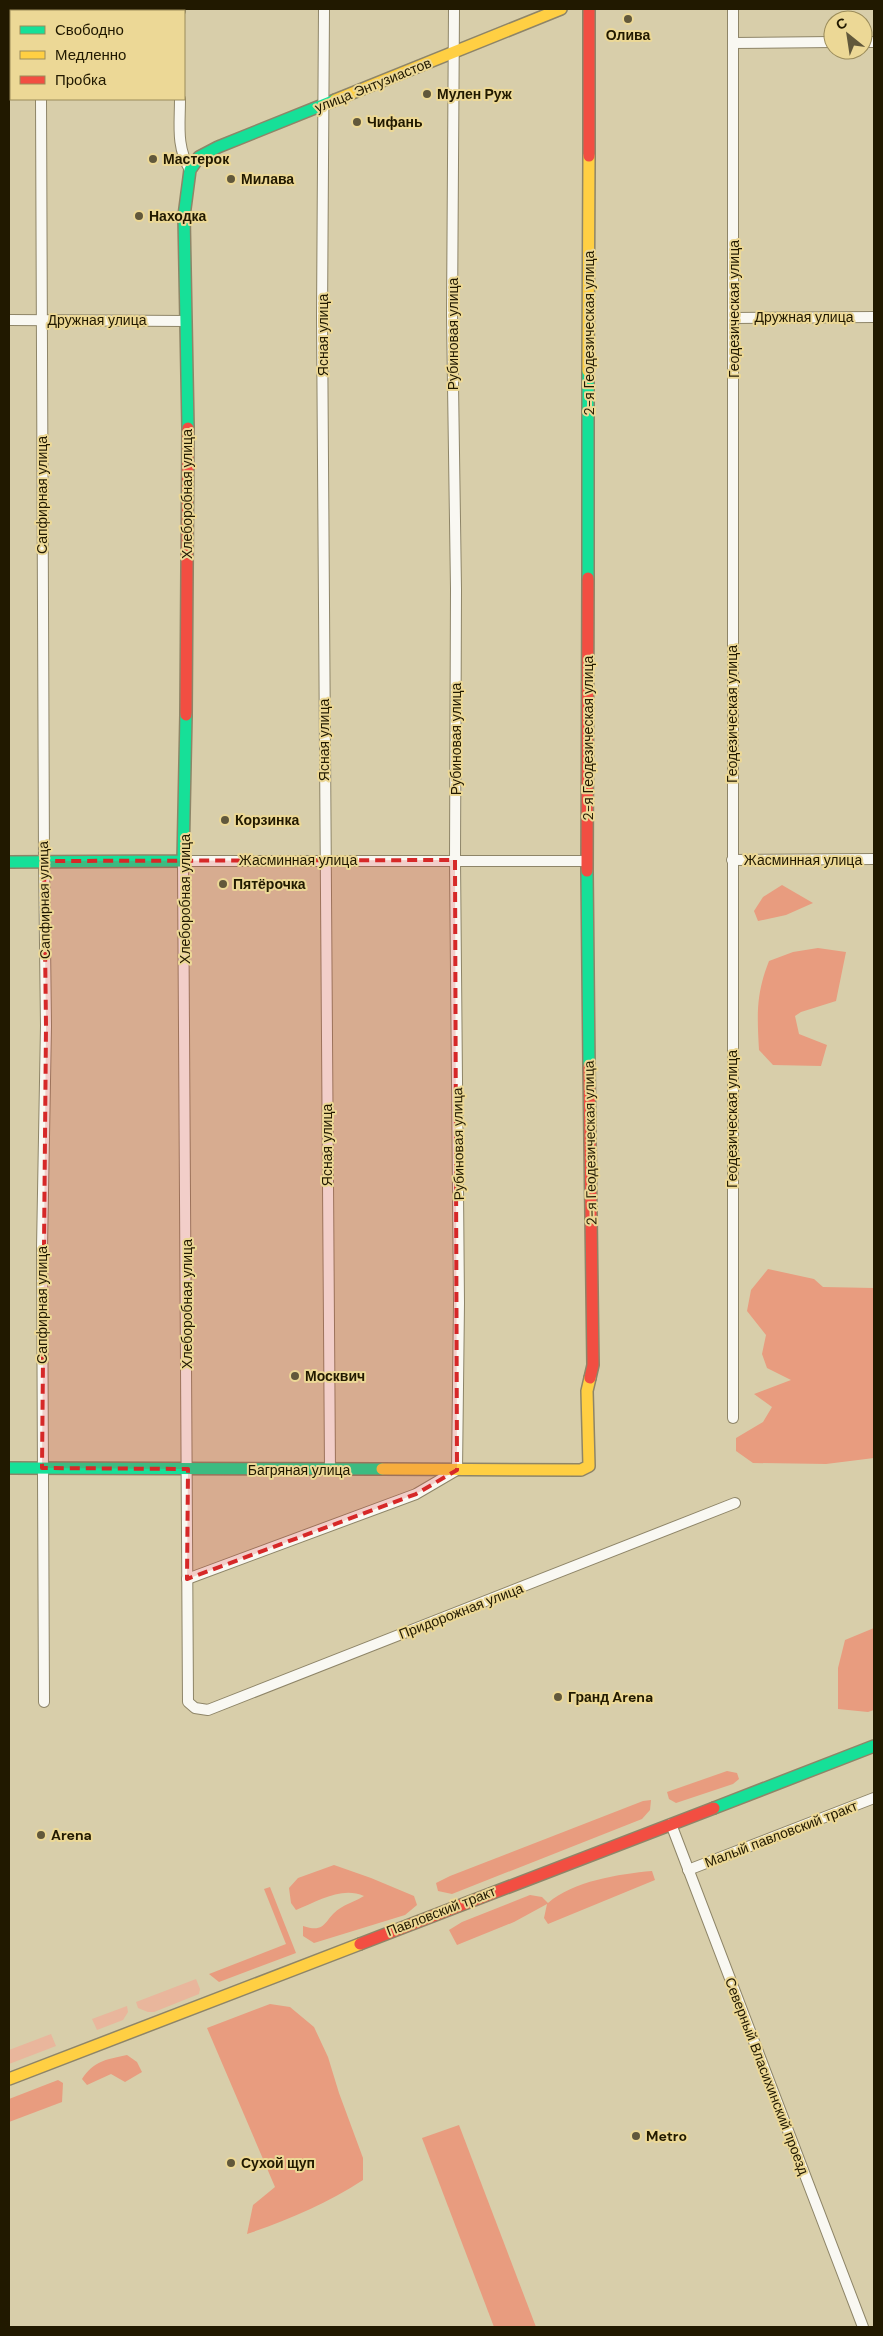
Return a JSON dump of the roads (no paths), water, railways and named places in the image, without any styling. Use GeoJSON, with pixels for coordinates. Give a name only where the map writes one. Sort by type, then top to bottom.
{"type":"FeatureCollection","features":[{"type":"Feature","properties":{"kind":"street","name":"Ясная улица"},"geometry":{"type":"LineString","coordinates":[[324,9],[322,316],[330,1470]]}},
{"type":"Feature","properties":{"kind":"street","name":"Рубиновая улица"},"geometry":{"type":"LineString","coordinates":[[454,9],[452,316],[456,589],[455,860],[459,1294],[457,1470]]}},
{"type":"Feature","properties":{"kind":"street","name":"улица Энтузиастов"},"geometry":{"type":"LineString","coordinates":[[190,170],[200,157],[218,147],[562,9]]}},
{"type":"Feature","properties":{"kind":"street","name":"2-я Геодезическая улица"},"geometry":{"type":"LineString","coordinates":[[588,9],[587,861],[593,1365],[587,1391],[589,1466]]}},
{"type":"Feature","properties":{"kind":"street","name":"Геодезическая улица"},"geometry":{"type":"LineString","coordinates":[[733,9],[733,1418]]}},
{"type":"Feature","properties":{"kind":"street"},"geometry":{"type":"LineString","coordinates":[[733,42],[823,42]]}},
{"type":"Feature","properties":{"kind":"street","name":"Сапфирная улица"},"geometry":{"type":"LineString","coordinates":[[41,100],[46,1026],[42,1248],[44,1702]]}},
{"type":"Feature","properties":{"kind":"street","name":"Хлеборобная улица"},"geometry":{"type":"LineString","coordinates":[[180,100],[180,143],[182,156],[190,170],[184,216],[187,635],[184,861],[188,1702]]}},
{"type":"Feature","properties":{"kind":"street","name":"Дружная улица"},"geometry":{"type":"LineString","coordinates":[[734,318],[874,317]]}},
{"type":"Feature","properties":{"kind":"street","name":"Дружная улица"},"geometry":{"type":"LineString","coordinates":[[9,320],[186,321]]}},
{"type":"Feature","properties":{"kind":"street","name":"Жасминная улица"},"geometry":{"type":"LineString","coordinates":[[732,860],[874,859]]}},
{"type":"Feature","properties":{"kind":"street","name":"Жасминная улица"},"geometry":{"type":"LineString","coordinates":[[9,862],[587,861]]}},
{"type":"Feature","properties":{"kind":"street","name":"Багряная улица"},"geometry":{"type":"LineString","coordinates":[[9,1468],[581,1470],[589,1466]]}},
{"type":"Feature","properties":{"kind":"street"},"geometry":{"type":"LineString","coordinates":[[187,1579],[416,1494],[457,1470]]}},
{"type":"Feature","properties":{"kind":"street","name":"Придорожная улица"},"geometry":{"type":"LineString","coordinates":[[188,1702],[195,1708],[208,1710],[734,1503]]}},
{"type":"Feature","properties":{"kind":"street","name":"Павловский тракт"},"geometry":{"type":"LineString","coordinates":[[9,2079],[874,1746]]}},
{"type":"Feature","properties":{"kind":"street","name":"Малый павловский тракт"},"geometry":{"type":"LineString","coordinates":[[688,1870],[874,1798]]}},
{"type":"Feature","properties":{"kind":"street","name":"Северный Власихинский проезд"},"geometry":{"type":"LineString","coordinates":[[671,1824],[863,2327]]}},
{"type":"Feature","properties":{"kind":"place","name":"Олива"},"geometry":{"type":"Point","coordinates":[628,19]}},
{"type":"Feature","properties":{"kind":"place","name":"Мулен Руж"},"geometry":{"type":"Point","coordinates":[427,94]}},
{"type":"Feature","properties":{"kind":"place","name":"Чифань"},"geometry":{"type":"Point","coordinates":[357,122]}},
{"type":"Feature","properties":{"kind":"place","name":"Мастерок"},"geometry":{"type":"Point","coordinates":[153,159]}},
{"type":"Feature","properties":{"kind":"place","name":"Милава"},"geometry":{"type":"Point","coordinates":[231,179]}},
{"type":"Feature","properties":{"kind":"place","name":"Находка"},"geometry":{"type":"Point","coordinates":[139,216]}},
{"type":"Feature","properties":{"kind":"place","name":"Корзинка"},"geometry":{"type":"Point","coordinates":[225,820]}},
{"type":"Feature","properties":{"kind":"place","name":"Пятёрочка"},"geometry":{"type":"Point","coordinates":[223,884]}},
{"type":"Feature","properties":{"kind":"place","name":"Москвич"},"geometry":{"type":"Point","coordinates":[295,1376]}},
{"type":"Feature","properties":{"kind":"place","name":"Гранд Arena"},"geometry":{"type":"Point","coordinates":[558,1697]}},
{"type":"Feature","properties":{"kind":"place","name":"Arena"},"geometry":{"type":"Point","coordinates":[41,1835]}},
{"type":"Feature","properties":{"kind":"place","name":"Metro"},"geometry":{"type":"Point","coordinates":[636,2136]}},
{"type":"Feature","properties":{"kind":"place","name":"Сухой щуп"},"geometry":{"type":"Point","coordinates":[231,2163]}}]}
